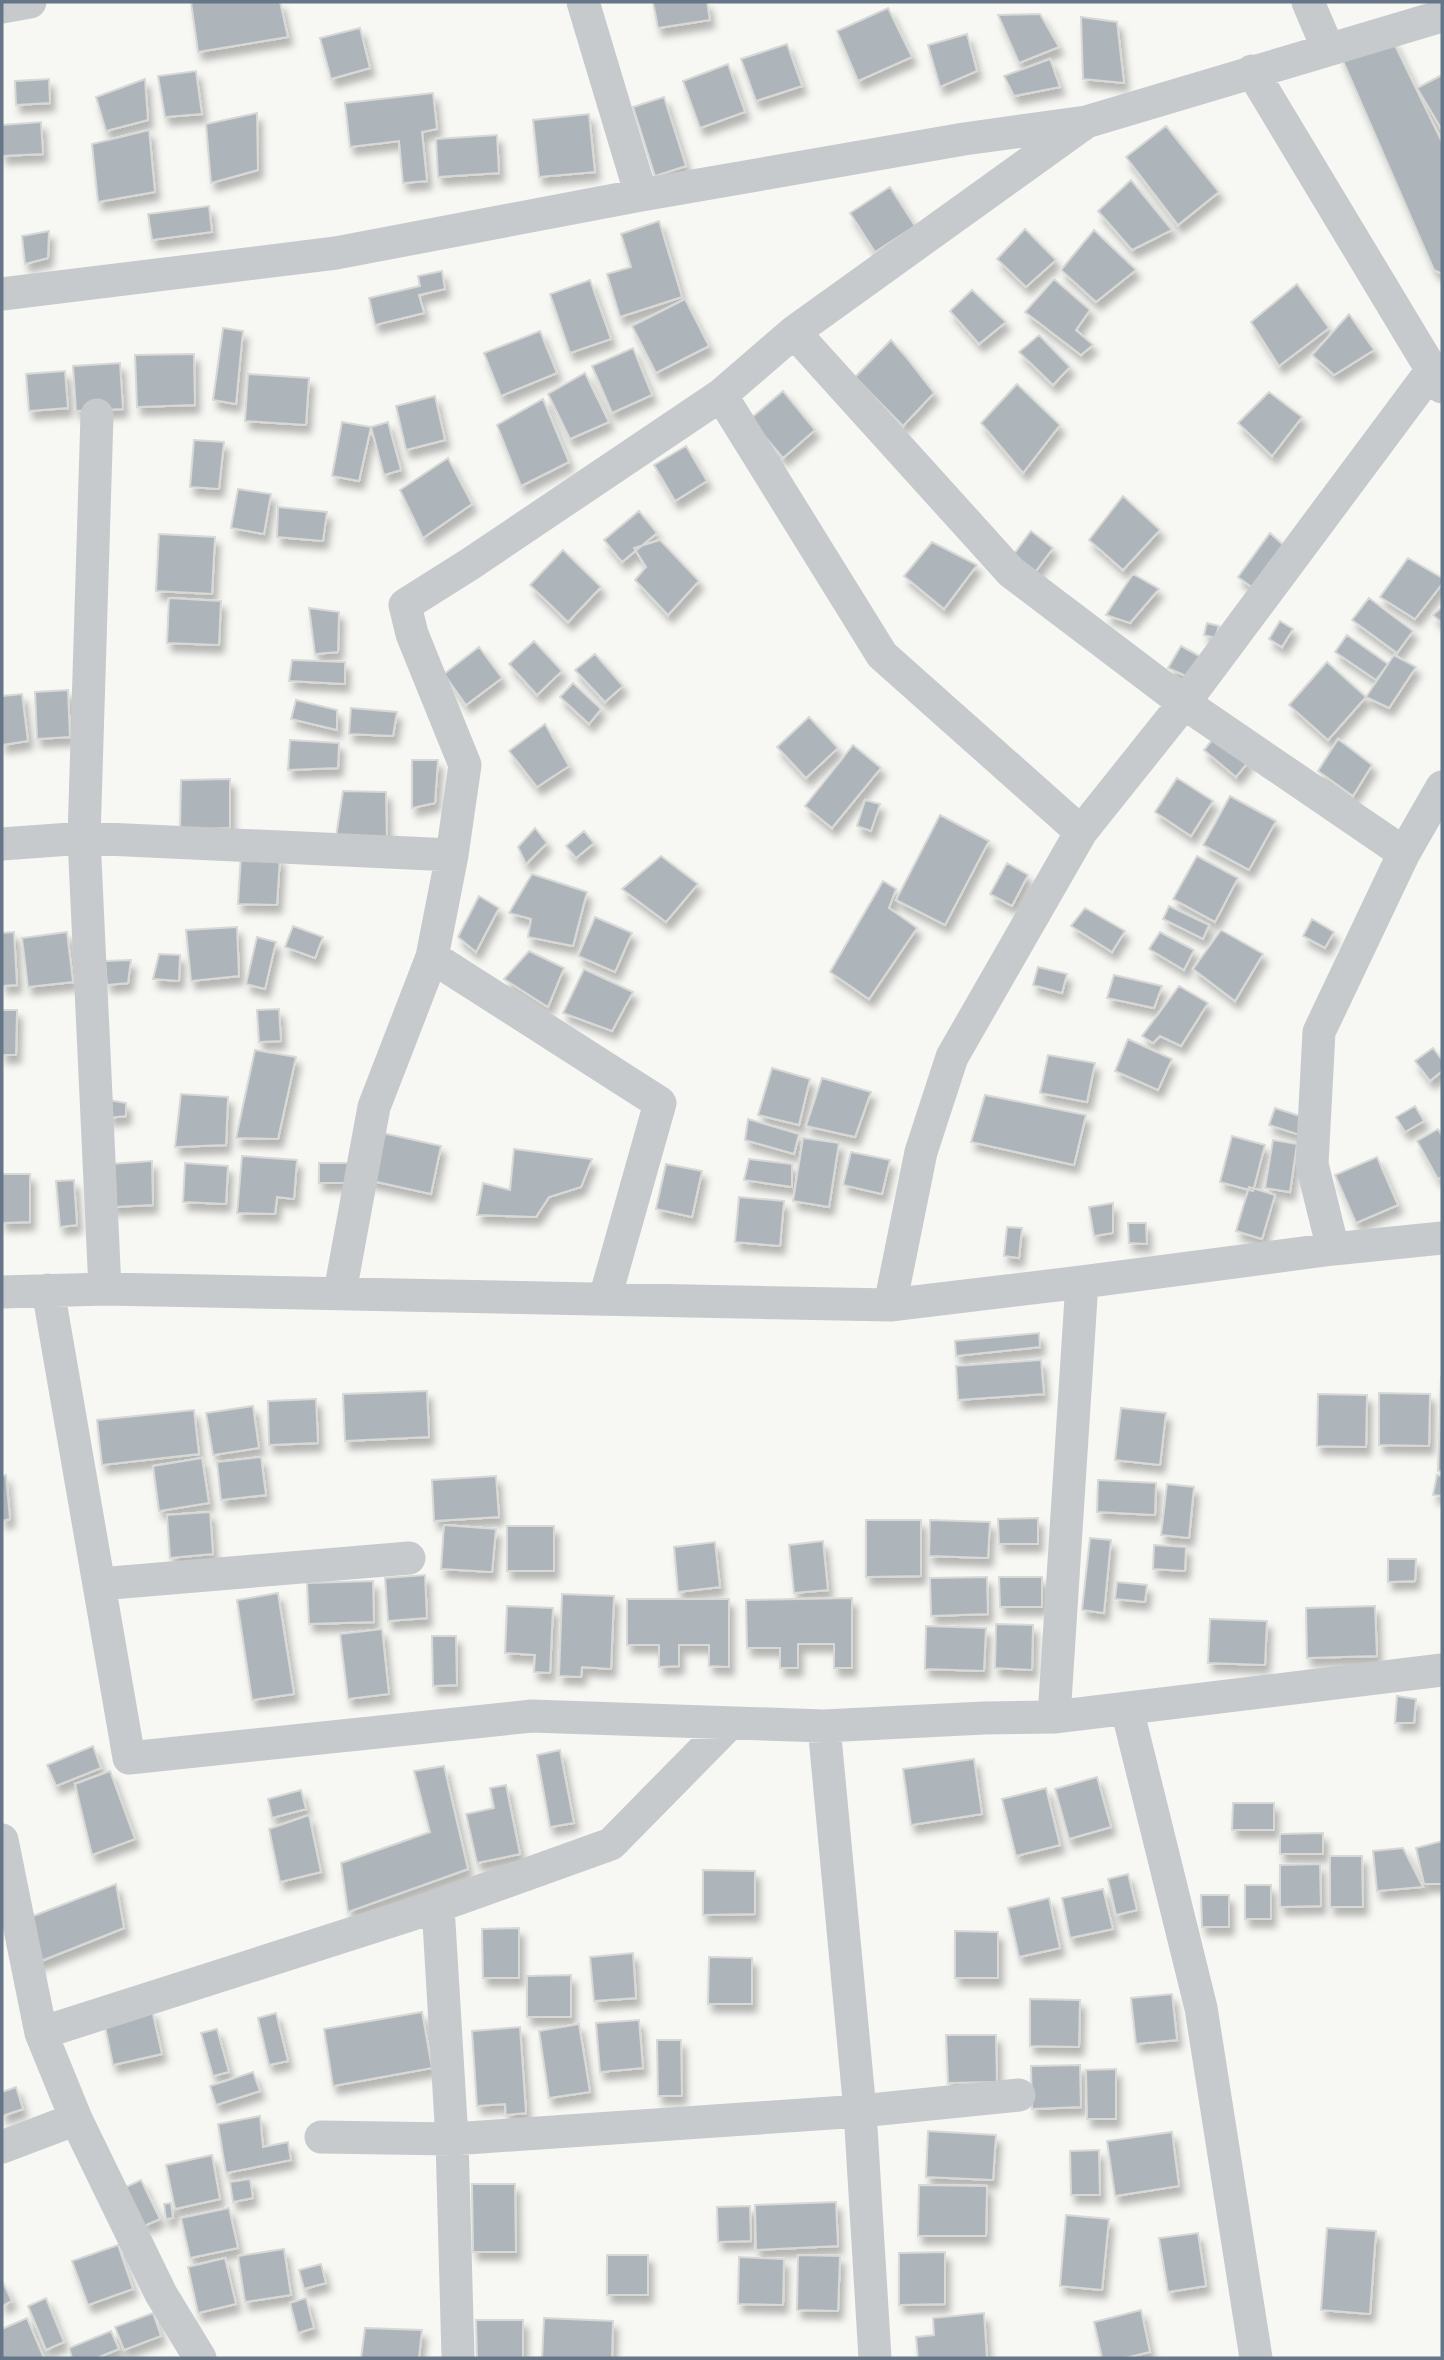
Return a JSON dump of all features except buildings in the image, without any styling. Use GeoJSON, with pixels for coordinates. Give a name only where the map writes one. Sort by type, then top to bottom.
{"type":"FeatureCollection","features":[{"type":"Feature","properties":{"kind":"street"},"geometry":{"type":"LineString","coordinates":[[2,7],[30,2]]}},
{"type":"Feature","properties":{"kind":"street"},"geometry":{"type":"LineString","coordinates":[[583,2],[641,195]]}},
{"type":"Feature","properties":{"kind":"street"},"geometry":{"type":"LineString","coordinates":[[1308,2],[1328,49]]}},
{"type":"Feature","properties":{"kind":"street"},"geometry":{"type":"LineString","coordinates":[[2,294],[336,253],[641,195],[964,139],[1086,122],[1442,16]]}},
{"type":"Feature","properties":{"kind":"street"},"geometry":{"type":"LineString","coordinates":[[890,1305],[921,1152],[952,1057],[1081,832],[1437,378],[1252,71]]}},
{"type":"Feature","properties":{"kind":"street"},"geometry":{"type":"LineString","coordinates":[[340,1292],[374,1107],[432,957],[452,855],[465,765],[412,634],[405,606],[721,395],[794,332],[1086,122]]}},
{"type":"Feature","properties":{"kind":"street"},"geometry":{"type":"LineString","coordinates":[[794,332],[1011,572],[1184,703],[1404,853]]}},
{"type":"Feature","properties":{"kind":"street"},"geometry":{"type":"LineString","coordinates":[[721,395],[882,655],[1081,832]]}},
{"type":"Feature","properties":{"kind":"street"},"geometry":{"type":"LineString","coordinates":[[97,415],[84,838],[105,1289]]}},
{"type":"Feature","properties":{"kind":"street"},"geometry":{"type":"LineString","coordinates":[[1333,1249],[1312,1164],[1319,1032],[1404,853],[1442,787]]}},
{"type":"Feature","properties":{"kind":"street"},"geometry":{"type":"LineString","coordinates":[[2,844],[84,838],[452,855]]}},
{"type":"Feature","properties":{"kind":"street"},"geometry":{"type":"LineString","coordinates":[[432,957],[660,1103],[606,1298]]}},
{"type":"Feature","properties":{"kind":"street"},"geometry":{"type":"LineString","coordinates":[[2,1292],[105,1289],[340,1292],[890,1305],[1333,1249],[1442,1238]]}},
{"type":"Feature","properties":{"kind":"street"},"geometry":{"type":"LineString","coordinates":[[1054,1717],[1082,1282]]}},
{"type":"Feature","properties":{"kind":"street"},"geometry":{"type":"LineString","coordinates":[[48,1290],[129,1758],[532,1716],[824,1726],[1054,1717],[1442,1670]]}},
{"type":"Feature","properties":{"kind":"street"},"geometry":{"type":"LineString","coordinates":[[99,1584],[409,1558]]}},
{"type":"Feature","properties":{"kind":"street"},"geometry":{"type":"LineString","coordinates":[[1127,1709],[1201,2008],[1256,2358]]}},
{"type":"Feature","properties":{"kind":"street"},"geometry":{"type":"LineString","coordinates":[[41,2033],[438,1906],[611,1844],[730,1723]]}},
{"type":"Feature","properties":{"kind":"street"},"geometry":{"type":"LineString","coordinates":[[824,1726],[860,2111],[876,2358]]}},
{"type":"Feature","properties":{"kind":"street"},"geometry":{"type":"LineString","coordinates":[[2,1840],[41,2033],[76,2119],[161,2294],[200,2358]]}},
{"type":"Feature","properties":{"kind":"street"},"geometry":{"type":"LineString","coordinates":[[438,1906],[452,2139],[458,2358]]}},
{"type":"Feature","properties":{"kind":"street"},"geometry":{"type":"LineString","coordinates":[[321,2137],[452,2139],[860,2111],[1019,2095]]}},
{"type":"Feature","properties":{"kind":"street"},"geometry":{"type":"LineString","coordinates":[[2,2147],[76,2119]]}}]}
